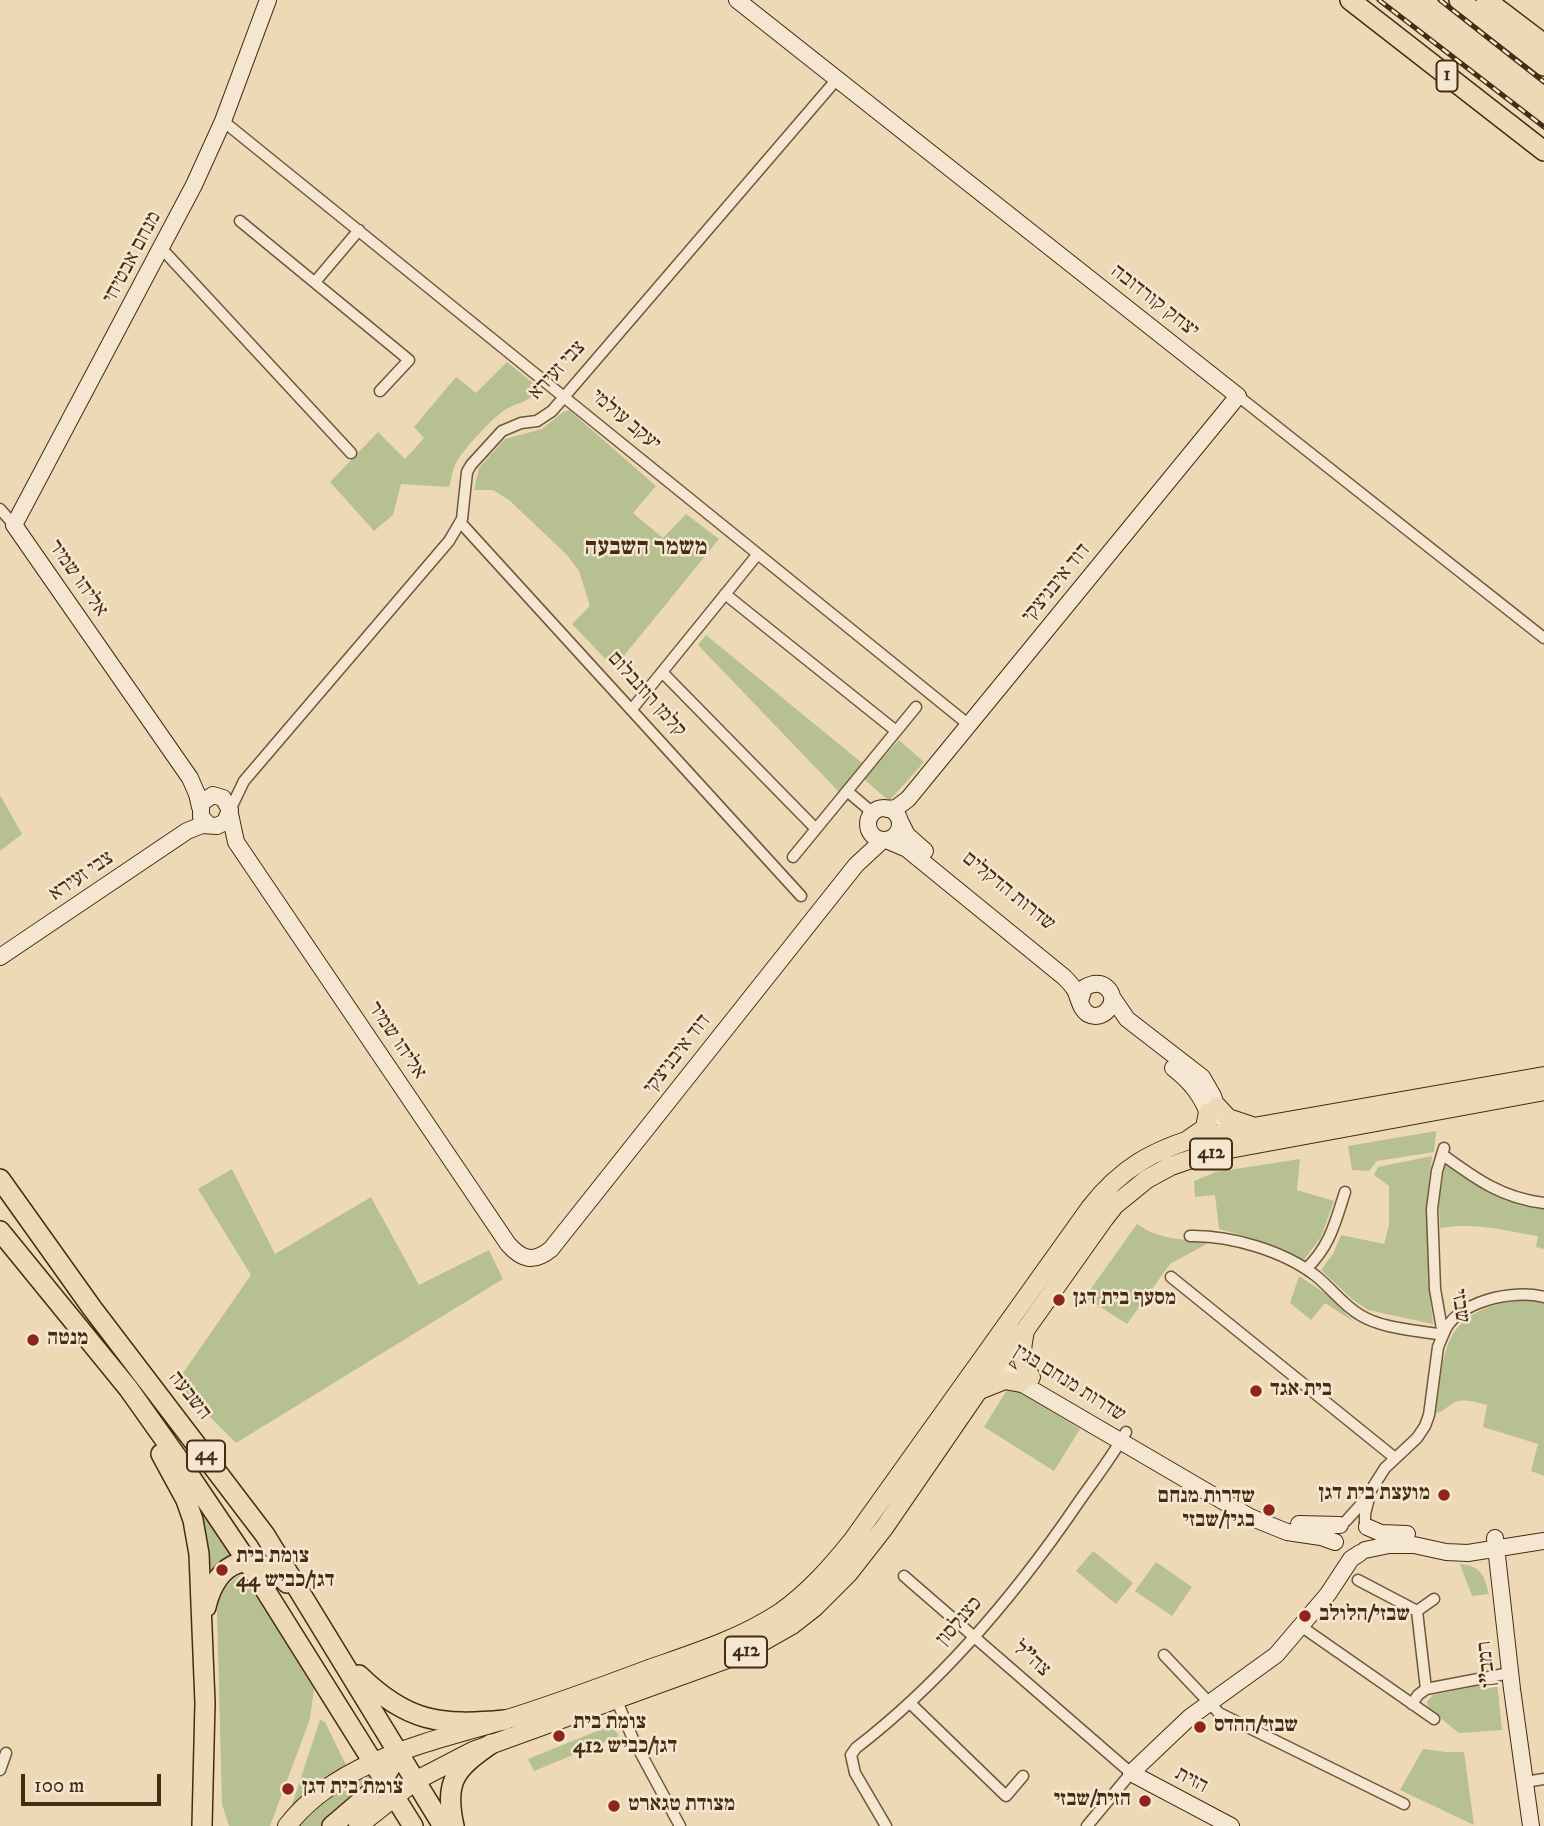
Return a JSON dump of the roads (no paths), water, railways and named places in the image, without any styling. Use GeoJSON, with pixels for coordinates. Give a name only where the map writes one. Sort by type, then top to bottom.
{"type":"FeatureCollection","features":[{"type":"Feature","properties":{"kind":"highway","name":"1"},"geometry":{"type":"LineString","coordinates":[[1350,0],[1544,151]]}},
{"type":"Feature","properties":{"kind":"highway"},"geometry":{"type":"LineString","coordinates":[[1459,0],[1544,66]]}},
{"type":"Feature","properties":{"kind":"highway"},"geometry":{"type":"LineString","coordinates":[[1486,0],[1544,44]]}},
{"type":"Feature","properties":{"kind":"highway","name":"השבעה"},"geometry":{"type":"LineString","coordinates":[[0,1179],[92,1308],[236,1495],[312,1609],[398,1754]]}},
{"type":"Feature","properties":{"kind":"highway","name":"השבעה"},"geometry":{"type":"LineString","coordinates":[[0,1231],[137,1400],[247,1561],[384,1779]]}},
{"type":"Feature","properties":{"kind":"highway"},"geometry":{"type":"LineString","coordinates":[[82,1334],[167,1464],[186,1500],[197,1537],[205,1703],[215,1826]]}},
{"type":"Feature","properties":{"kind":"highway"},"geometry":{"type":"LineString","coordinates":[[203,1620],[216,1582],[233,1566],[247,1561],[256,1561],[276,1571],[312,1609]]}},
{"type":"Feature","properties":{"kind":"highway"},"geometry":{"type":"LineString","coordinates":[[341,1659],[374,1690],[411,1714],[451,1723],[505,1720]]}},
{"type":"Feature","properties":{"kind":"highway"},"geometry":{"type":"LineString","coordinates":[[202,1826],[205,1703]]}},
{"type":"Feature","properties":{"kind":"highway"},"geometry":{"type":"LineString","coordinates":[[454,1826],[451,1786],[464,1766],[491,1744]]}},
{"type":"Feature","properties":{"kind":"highway"},"geometry":{"type":"LineString","coordinates":[[332,1826],[384,1779],[398,1754]]}},
{"type":"Feature","properties":{"kind":"highway","name":"44"},"geometry":{"type":"LineString","coordinates":[[398,1754],[443,1826]]}},
{"type":"Feature","properties":{"kind":"highway","name":"44"},"geometry":{"type":"LineString","coordinates":[[384,1779],[413,1826]]}},
{"type":"Feature","properties":{"kind":"main road","name":"412"},"geometry":{"type":"LineString","coordinates":[[287,1826],[299,1812],[343,1778],[415,1781],[452,1761],[734,1639],[782,1611],[803,1594],[852,1541],[996,1359],[1026,1329],[1104,1219],[1130,1191],[1147,1178],[1221,1139],[1255,1127],[1544,1076]]}},
{"type":"Feature","properties":{"kind":"main road","name":"412"},"geometry":{"type":"LineString","coordinates":[[398,1754],[438,1739],[741,1654],[792,1625],[815,1607],[866,1552],[980,1390],[996,1359],[1103,1191],[1141,1160],[1160,1149],[1186,1141],[1221,1139],[1544,1091]]}},
{"type":"Feature","properties":{"kind":"main road"},"geometry":{"type":"LineString","coordinates":[[1186,1141],[1205,1128],[1212,1109],[1228,1118],[1255,1127]]}},
{"type":"Feature","properties":{"kind":"main road"},"geometry":{"type":"LineString","coordinates":[[980,1390],[1005,1380],[1026,1380],[1021,1356],[1026,1329]]}},
{"type":"Feature","properties":{"kind":"main road","name":"412"},"geometry":{"type":"LineString","coordinates":[[358,1826],[384,1779]]}},
{"type":"Feature","properties":{"kind":"street","name":"מנחם אבטיחי"},"geometry":{"type":"LineString","coordinates":[[14,525],[162,249],[223,121],[268,0]]}},
{"type":"Feature","properties":{"kind":"street","name":"יצחק קורדובה"},"geometry":{"type":"LineString","coordinates":[[737,0],[1544,638]]}},
{"type":"Feature","properties":{"kind":"street","name":"צבי זעירא"},"geometry":{"type":"LineString","coordinates":[[216,795],[229,792],[244,781],[449,541],[460,522],[467,472],[471,465],[502,432],[521,423],[544,418],[566,397],[837,79]]}},
{"type":"Feature","properties":{"kind":"street","name":"יעקב עולמי"},"geometry":{"type":"LineString","coordinates":[[223,121],[969,725]]}},
{"type":"Feature","properties":{"kind":"street"},"geometry":{"type":"LineString","coordinates":[[240,221],[409,360],[380,391]]}},
{"type":"Feature","properties":{"kind":"street"},"geometry":{"type":"LineString","coordinates":[[315,282],[359,230]]}},
{"type":"Feature","properties":{"kind":"street"},"geometry":{"type":"LineString","coordinates":[[162,249],[351,453]]}},
{"type":"Feature","properties":{"kind":"street","name":"דוד איבניצקי"},"geometry":{"type":"LineString","coordinates":[[856,865],[876,817],[908,799],[1238,396]]}},
{"type":"Feature","properties":{"kind":"street","name":"אליהו שמיר"},"geometry":{"type":"LineString","coordinates":[[0,509],[14,525],[190,778],[205,817],[236,842],[508,1244],[516,1254],[525,1258]]}},
{"type":"Feature","properties":{"kind":"street","name":"קלמן רוזנבלום"},"geometry":{"type":"LineString","coordinates":[[460,522],[801,896]]}},
{"type":"Feature","properties":{"kind":"street"},"geometry":{"type":"LineString","coordinates":[[632,709],[757,555]]}},
{"type":"Feature","properties":{"kind":"street"},"geometry":{"type":"LineString","coordinates":[[725,594],[896,731]]}},
{"type":"Feature","properties":{"kind":"street"},"geometry":{"type":"LineString","coordinates":[[662,672],[816,829]]}},
{"type":"Feature","properties":{"kind":"street"},"geometry":{"type":"LineString","coordinates":[[793,857],[916,707]]}},
{"type":"Feature","properties":{"kind":"street","name":"אליהו שמיר"},"geometry":{"type":"LineString","coordinates":[[190,778],[216,795]]}},
{"type":"Feature","properties":{"kind":"street","name":"צבי זעירא"},"geometry":{"type":"LineString","coordinates":[[230,812],[244,781]]}},
{"type":"Feature","properties":{"kind":"street"},"geometry":{"type":"LineString","coordinates":[[848,791],[876,817]]}},
{"type":"Feature","properties":{"kind":"street"},"geometry":{"type":"LineString","coordinates":[[216,795],[227,801],[230,812],[221,824],[205,817],[204,799],[216,795]]}},
{"type":"Feature","properties":{"kind":"street","name":"דוד איבניצקי"},"geometry":{"type":"LineString","coordinates":[[525,1258],[537,1259],[551,1249],[856,865],[885,840],[897,834],[908,799]]}},
{"type":"Feature","properties":{"kind":"street","name":"אליהו שמיר"},"geometry":{"type":"LineString","coordinates":[[230,812],[236,842]]}},
{"type":"Feature","properties":{"kind":"street","name":"שדרות הדקלים"},"geometry":{"type":"LineString","coordinates":[[1080,1001],[1063,977],[907,849],[877,838],[876,817],[896,813],[912,841],[1049,953],[1080,976],[1098,983]]}},
{"type":"Feature","properties":{"kind":"street","name":"צבי זעירא"},"geometry":{"type":"LineString","coordinates":[[0,957],[187,831],[197,818],[205,817]]}},
{"type":"Feature","properties":{"kind":"street"},"geometry":{"type":"LineString","coordinates":[[1212,1109],[1183,1075],[1116,1022],[1084,1011],[1080,1001],[1084,988],[1098,983],[1108,988],[1127,1019],[1202,1077],[1208,1085],[1221,1139]]}},
{"type":"Feature","properties":{"kind":"street"},"geometry":{"type":"LineString","coordinates":[[1099,1016],[1108,1011],[1112,997]]}},
{"type":"Feature","properties":{"kind":"street","name":"שבזי"},"geometry":{"type":"LineString","coordinates":[[1343,1523],[1371,1492],[1385,1468],[1417,1438],[1425,1426],[1438,1347],[1443,1335],[1435,1289],[1432,1209],[1437,1171],[1443,1151],[1469,1174],[1510,1197],[1544,1203]]}},
{"type":"Feature","properties":{"kind":"street"},"geometry":{"type":"LineString","coordinates":[[1306,1269],[1327,1245],[1345,1192]]}},
{"type":"Feature","properties":{"kind":"street"},"geometry":{"type":"LineString","coordinates":[[1190,1236],[1212,1236],[1241,1241],[1306,1269],[1362,1317],[1379,1324],[1443,1335],[1444,1330],[1464,1310],[1494,1298],[1530,1293],[1544,1297]]}},
{"type":"Feature","properties":{"kind":"street"},"geometry":{"type":"LineString","coordinates":[[1171,1277],[1395,1458]]}},
{"type":"Feature","properties":{"kind":"street","name":"שדרות מנחם בגין"},"geometry":{"type":"LineString","coordinates":[[996,1359],[1026,1380],[1264,1524],[1287,1532],[1321,1537],[1336,1544]]}},
{"type":"Feature","properties":{"kind":"street","name":"שדרות מנחם בגין"},"geometry":{"type":"LineString","coordinates":[[1123,1437],[1268,1515],[1302,1525],[1343,1523]]}},
{"type":"Feature","properties":{"kind":"street","name":"כצנלסון"},"geometry":{"type":"LineString","coordinates":[[887,1826],[855,1773],[851,1755],[911,1703],[974,1636],[1037,1561],[1123,1437]]}},
{"type":"Feature","properties":{"kind":"street","name":"שבזי"},"geometry":{"type":"LineString","coordinates":[[1366,1526],[1365,1514],[1371,1492]]}},
{"type":"Feature","properties":{"kind":"street"},"geometry":{"type":"LineString","coordinates":[[1334,1586],[1339,1558],[1335,1534],[1343,1523],[1357,1520],[1381,1533],[1415,1534],[1448,1541],[1544,1541]]}},
{"type":"Feature","properties":{"kind":"street"},"geometry":{"type":"LineString","coordinates":[[1087,1826],[1131,1773],[1189,1717],[1276,1655],[1334,1586],[1351,1559],[1362,1551],[1370,1539],[1366,1526]]}},
{"type":"Feature","properties":{"kind":"street"},"geometry":{"type":"LineString","coordinates":[[1468,1553],[1544,1530]]}},
{"type":"Feature","properties":{"kind":"street","name":"רמב\"ן"},"geometry":{"type":"LineString","coordinates":[[1496,1543],[1531,1826]]}},
{"type":"Feature","properties":{"kind":"street"},"geometry":{"type":"LineString","coordinates":[[1336,1544],[1339,1550],[1349,1555],[1389,1545],[1414,1545],[1468,1553],[1486,1562],[1500,1577]]}},
{"type":"Feature","properties":{"kind":"street","name":"צה\"ל"},"geometry":{"type":"LineString","coordinates":[[904,1576],[1131,1773]]}},
{"type":"Feature","properties":{"kind":"street"},"geometry":{"type":"LineString","coordinates":[[1358,1580],[1416,1611]]}},
{"type":"Feature","properties":{"kind":"street"},"geometry":{"type":"LineString","coordinates":[[1416,1611],[1434,1599]]}},
{"type":"Feature","properties":{"kind":"street"},"geometry":{"type":"LineString","coordinates":[[1416,1611],[1426,1689]]}},
{"type":"Feature","properties":{"kind":"street"},"geometry":{"type":"LineString","coordinates":[[1302,1626],[1434,1719]]}},
{"type":"Feature","properties":{"kind":"street"},"geometry":{"type":"LineString","coordinates":[[1164,1656],[1228,1718],[1404,1804]]}},
{"type":"Feature","properties":{"kind":"street"},"geometry":{"type":"LineString","coordinates":[[1412,1704],[1426,1689],[1510,1672]]}},
{"type":"Feature","properties":{"kind":"street"},"geometry":{"type":"LineString","coordinates":[[613,1691],[633,1739],[680,1826]]}},
{"type":"Feature","properties":{"kind":"street"},"geometry":{"type":"LineString","coordinates":[[911,1703],[1006,1796],[1023,1776]]}},
{"type":"Feature","properties":{"kind":"street"},"geometry":{"type":"LineString","coordinates":[[0,1770],[6,1753]]}},
{"type":"Feature","properties":{"kind":"street","name":"הזית"},"geometry":{"type":"LineString","coordinates":[[1131,1773],[1224,1824]]}},
{"type":"Feature","properties":{"kind":"street"},"geometry":{"type":"LineString","coordinates":[[1525,1782],[1544,1779]]}},
{"type":"Feature","properties":{"kind":"railway"},"geometry":{"type":"LineString","coordinates":[[1379,0],[1544,127]]}},
{"type":"Feature","properties":{"kind":"railway"},"geometry":{"type":"LineString","coordinates":[[1440,0],[1544,82]]}},
{"type":"Feature","properties":{"kind":"place","name":"מסעף בית דגן"},"geometry":{"type":"Point","coordinates":[1059,1300]}},
{"type":"Feature","properties":{"kind":"place","name":"מנטה"},"geometry":{"type":"Point","coordinates":[33,1340]}},
{"type":"Feature","properties":{"kind":"place","name":"בית אגד"},"geometry":{"type":"Point","coordinates":[1256,1391]}},
{"type":"Feature","properties":{"kind":"place","name":"מועצת בית דגן"},"geometry":{"type":"Point","coordinates":[1444,1495]}},
{"type":"Feature","properties":{"kind":"place","name":"שדרות מנחם בגין/שבזי"},"geometry":{"type":"Point","coordinates":[1269,1510]}},
{"type":"Feature","properties":{"kind":"place","name":"צומת בית דגן/כביש 44"},"geometry":{"type":"Point","coordinates":[222,1570]}},
{"type":"Feature","properties":{"kind":"place","name":"שבזי/הלולב"},"geometry":{"type":"Point","coordinates":[1305,1616]}},
{"type":"Feature","properties":{"kind":"place","name":"שבזי/ההדס"},"geometry":{"type":"Point","coordinates":[1200,1727]}},
{"type":"Feature","properties":{"kind":"place","name":"צומת בית דגן/כביש 412"},"geometry":{"type":"Point","coordinates":[559,1736]}},
{"type":"Feature","properties":{"kind":"place","name":"צומת בית דגן"},"geometry":{"type":"Point","coordinates":[288,1789]}},
{"type":"Feature","properties":{"kind":"place","name":"הזית/שבזי"},"geometry":{"type":"Point","coordinates":[1145,1801]}},
{"type":"Feature","properties":{"kind":"place","name":"מצודת טגארט"},"geometry":{"type":"Point","coordinates":[614,1806]}},
{"type":"Feature","properties":{"kind":"district","name":"משמר השבעה"},"geometry":{"type":"Point","coordinates":[646,549]}}]}
